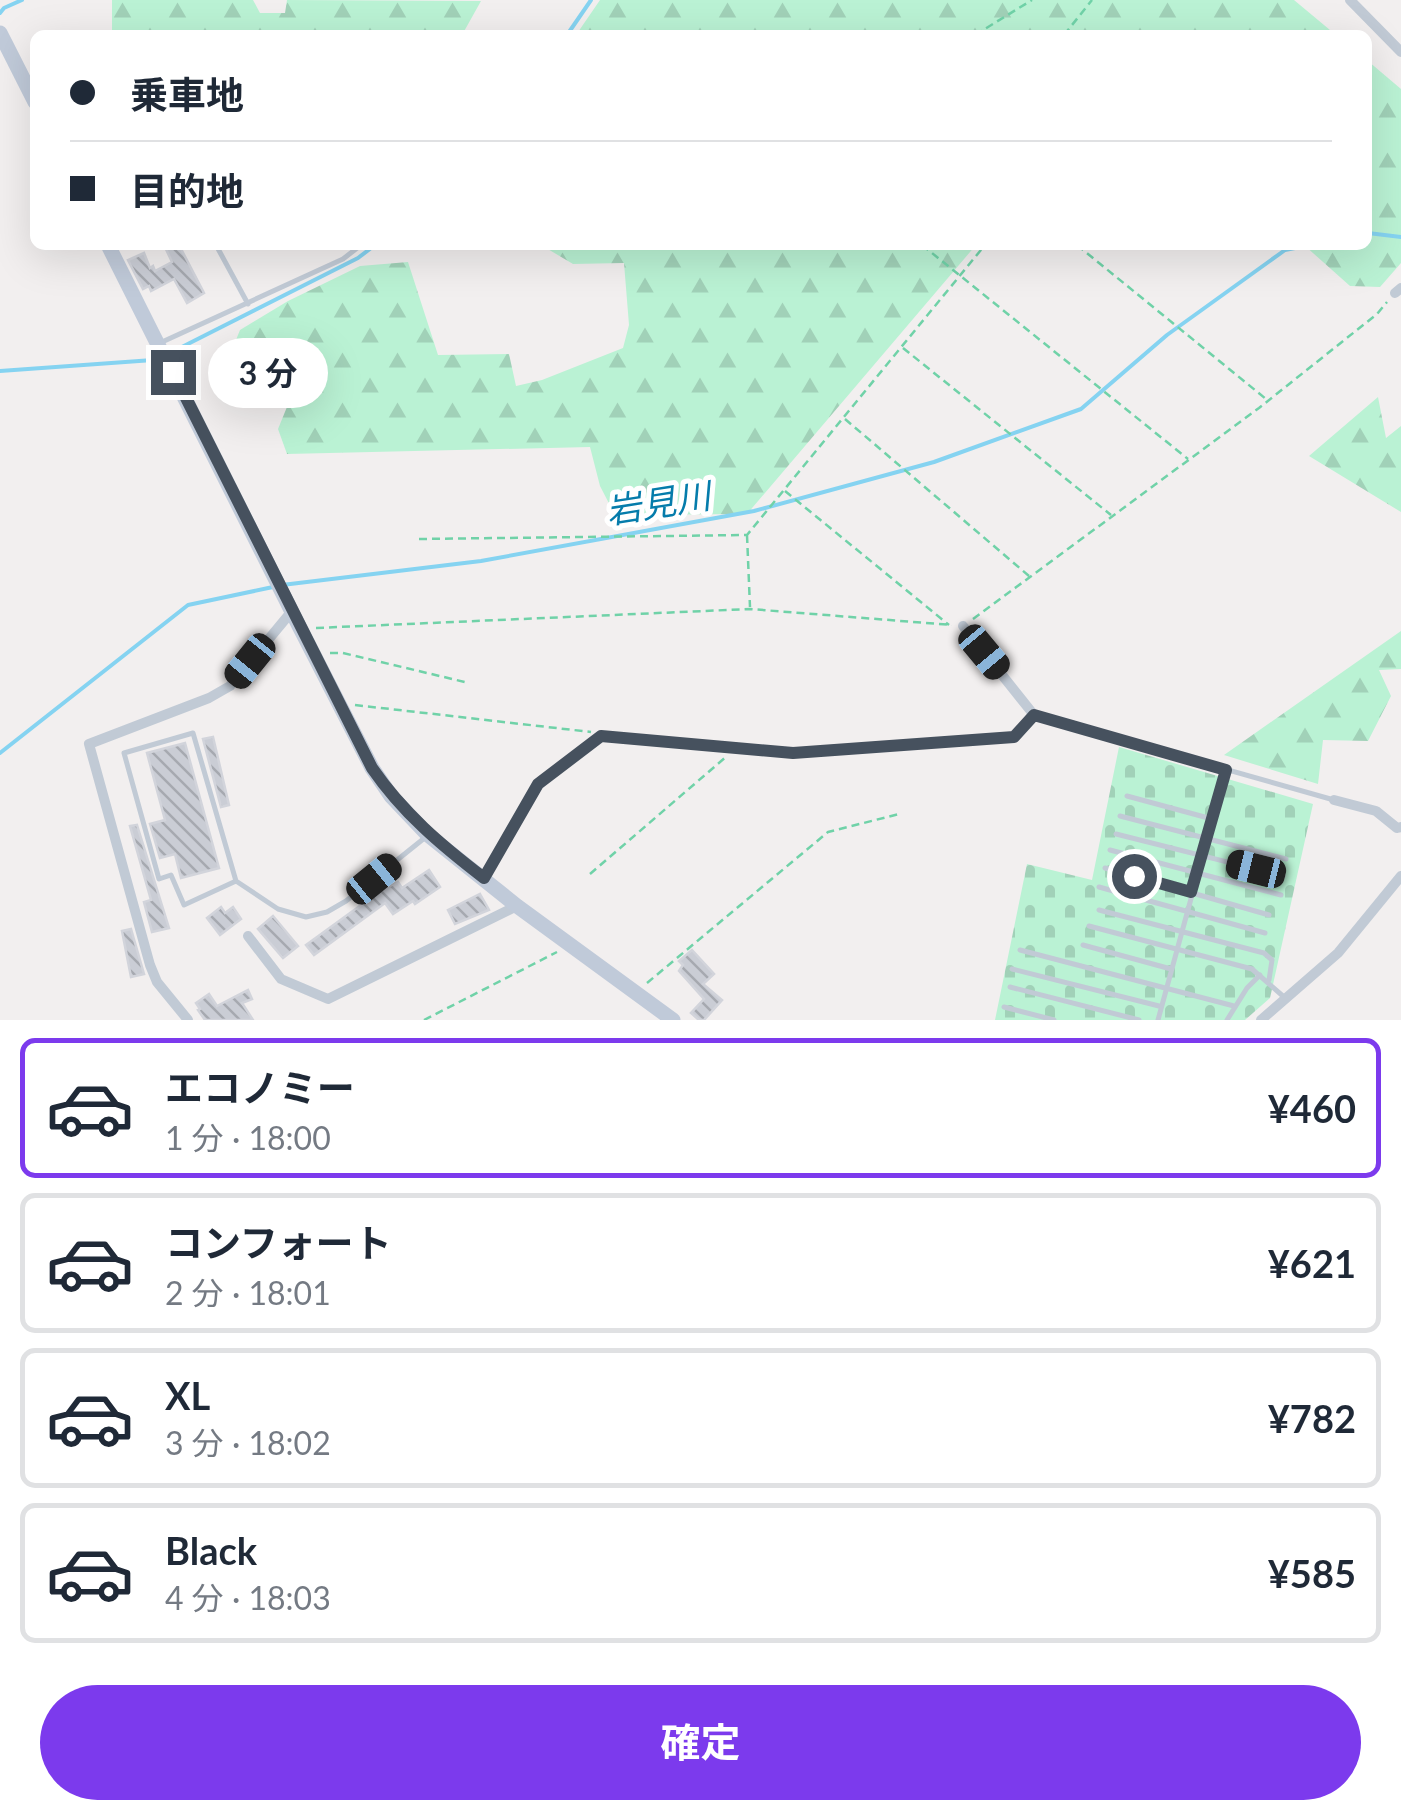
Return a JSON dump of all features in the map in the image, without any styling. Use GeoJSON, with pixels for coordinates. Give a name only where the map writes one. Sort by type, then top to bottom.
{"type":"FeatureCollection","features":[{"type":"Feature","properties":{"kind":"street"},"geometry":{"type":"LineString","coordinates":[[1350,0],[1401,52]]}},
{"type":"Feature","properties":{"kind":"street"},"geometry":{"type":"LineString","coordinates":[[0,33],[30,92]]}},
{"type":"Feature","properties":{"kind":"street"},"geometry":{"type":"LineString","coordinates":[[111,250],[372,768],[392,796],[428,835],[672,1020]]}},
{"type":"Feature","properties":{"kind":"street"},"geometry":{"type":"LineString","coordinates":[[188,1020],[157,982],[150,965],[89,744],[210,698],[230,686],[292,610]]}},
{"type":"Feature","properties":{"kind":"street"},"geometry":{"type":"LineString","coordinates":[[962,626],[1034,715]]}},
{"type":"Feature","properties":{"kind":"street"},"geometry":{"type":"LineString","coordinates":[[1334,800],[1376,811],[1401,827]]}},
{"type":"Feature","properties":{"kind":"street"},"geometry":{"type":"LineString","coordinates":[[1261,1020],[1338,953],[1401,876]]}},
{"type":"Feature","properties":{"kind":"street"},"geometry":{"type":"LineString","coordinates":[[248,936],[281,979],[328,999],[517,906]]}},
{"type":"Feature","properties":{"kind":"lane"},"geometry":{"type":"LineString","coordinates":[[219,250],[248,304]]}},
{"type":"Feature","properties":{"kind":"lane"},"geometry":{"type":"LineString","coordinates":[[158,343],[248,304],[355,250]]}},
{"type":"Feature","properties":{"kind":"lane"},"geometry":{"type":"LineString","coordinates":[[484,878],[538,784],[601,736],[793,753],[1014,737],[1034,715],[1334,800]]}},
{"type":"Feature","properties":{"kind":"lane"},"geometry":{"type":"LineString","coordinates":[[236,880],[184,905],[171,875],[159,879],[124,754],[192,733],[236,880],[278,909],[306,917],[327,912],[346,901],[428,835]]}},
{"type":"Feature","properties":{"kind":"lane"},"geometry":{"type":"LineString","coordinates":[[1158,1020],[1226,770]]}},
{"type":"Feature","properties":{"kind":"lane"},"geometry":{"type":"LineString","coordinates":[[1127,796],[1212,819]]}},
{"type":"Feature","properties":{"kind":"lane"},"geometry":{"type":"LineString","coordinates":[[1120,816],[1286,859]]}},
{"type":"Feature","properties":{"kind":"lane"},"geometry":{"type":"LineString","coordinates":[[1116,834],[1283,876]]}},
{"type":"Feature","properties":{"kind":"lane"},"geometry":{"type":"LineString","coordinates":[[1110,850],[1281,895]]}},
{"type":"Feature","properties":{"kind":"lane"},"geometry":{"type":"LineString","coordinates":[[1105,868],[1268,915]]}},
{"type":"Feature","properties":{"kind":"lane"},"geometry":{"type":"LineString","coordinates":[[1099,888],[1265,932]]}},
{"type":"Feature","properties":{"kind":"lane"},"geometry":{"type":"LineString","coordinates":[[1099,910],[1264,953],[1272,960],[1269,981]]}},
{"type":"Feature","properties":{"kind":"lane"},"geometry":{"type":"LineString","coordinates":[[1088,926],[1252,969],[1286,999]]}},
{"type":"Feature","properties":{"kind":"lane"},"geometry":{"type":"LineString","coordinates":[[1083,945],[1171,968]]}},
{"type":"Feature","properties":{"kind":"lane"},"geometry":{"type":"LineString","coordinates":[[1020,950],[1234,1006]]}},
{"type":"Feature","properties":{"kind":"lane"},"geometry":{"type":"LineString","coordinates":[[1012,969],[1161,1006]]}},
{"type":"Feature","properties":{"kind":"lane"},"geometry":{"type":"LineString","coordinates":[[1227,1020],[1260,975]]}},
{"type":"Feature","properties":{"kind":"lane"},"geometry":{"type":"LineString","coordinates":[[1010,987],[1139,1020]]}},
{"type":"Feature","properties":{"kind":"lane"},"geometry":{"type":"LineString","coordinates":[[1004,1007],[1054,1020]]}},
{"type":"Feature","properties":{"kind":"path"},"geometry":{"type":"LineString","coordinates":[[982,30],[1032,0]]}},
{"type":"Feature","properties":{"kind":"path"},"geometry":{"type":"LineString","coordinates":[[1068,30],[1089,1]]}},
{"type":"Feature","properties":{"kind":"path"},"geometry":{"type":"LineString","coordinates":[[929,250],[1189,460]]}},
{"type":"Feature","properties":{"kind":"path"},"geometry":{"type":"LineString","coordinates":[[750,609],[747,534],[980,250]]}},
{"type":"Feature","properties":{"kind":"path"},"geometry":{"type":"LineString","coordinates":[[1083,250],[1268,400]]}},
{"type":"Feature","properties":{"kind":"path"},"geometry":{"type":"LineString","coordinates":[[300,628],[750,609],[962,626],[1268,400],[1377,314],[1398,290]]}},
{"type":"Feature","properties":{"kind":"path"},"geometry":{"type":"LineString","coordinates":[[902,346],[1112,516]]}},
{"type":"Feature","properties":{"kind":"path"},"geometry":{"type":"LineString","coordinates":[[843,418],[1030,576]]}},
{"type":"Feature","properties":{"kind":"path"},"geometry":{"type":"LineString","coordinates":[[784,490],[950,625]]}},
{"type":"Feature","properties":{"kind":"path"},"geometry":{"type":"LineString","coordinates":[[419,538],[747,534]]}},
{"type":"Feature","properties":{"kind":"path"},"geometry":{"type":"LineString","coordinates":[[314,654],[344,652],[470,683]]}},
{"type":"Feature","properties":{"kind":"path"},"geometry":{"type":"LineString","coordinates":[[339,703],[601,736]]}},
{"type":"Feature","properties":{"kind":"path"},"geometry":{"type":"LineString","coordinates":[[590,874],[735,748]]}},
{"type":"Feature","properties":{"kind":"path"},"geometry":{"type":"LineString","coordinates":[[636,992],[828,832],[899,814]]}},
{"type":"Feature","properties":{"kind":"path"},"geometry":{"type":"LineString","coordinates":[[424,1020],[572,945]]}},
{"type":"Feature","properties":{"kind":"green space"},"geometry":{"type":"Polygon","coordinates":[[[112,0],[253,0],[260,13],[285,13],[287,0],[481,1],[465,30],[112,30],[112,0]]]}},
{"type":"Feature","properties":{"kind":"green space"},"geometry":{"type":"Polygon","coordinates":[[[600,0],[1294,0],[1330,30],[579,30],[600,0]]]}},
{"type":"Feature","properties":{"kind":"green space"},"geometry":{"type":"Polygon","coordinates":[[[1372,64],[1401,89],[1401,263],[1380,287],[1350,286],[1310,250],[1372,250],[1372,64]]]}},
{"type":"Feature","properties":{"kind":"green space"},"geometry":{"type":"Polygon","coordinates":[[[549,250],[972,250],[747,514],[615,515],[600,486],[590,447],[287,454],[278,429],[289,402],[270,377],[242,384],[225,367],[240,330],[288,301],[360,266],[408,262],[438,355],[509,354],[516,386],[542,380],[623,348],[629,325],[624,263],[573,264],[549,250]]]}},
{"type":"Feature","properties":{"kind":"green space"},"geometry":{"type":"Polygon","coordinates":[[[1378,397],[1386,438],[1401,426],[1401,512],[1309,456],[1378,397]]]}},
{"type":"Feature","properties":{"kind":"green space"},"geometry":{"type":"Polygon","coordinates":[[[1401,631],[1401,669],[1379,670],[1391,696],[1368,741],[1323,740],[1318,784],[1224,755],[1401,631]]]}},
{"type":"Feature","properties":{"kind":"green space"},"geometry":{"type":"Polygon","coordinates":[[[1119,747],[1313,804],[1270,998],[1245,1020],[995,1020],[1027,864],[1092,880],[1119,747]]]}},
{"type":"Feature","properties":{"kind":"building"},"geometry":{"type":"Polygon","coordinates":[[[166,250],[182,250],[204,293],[187,303],[174,279],[151,291],[149,286],[143,289],[128,260],[144,253],[155,271],[172,262],[166,250]]]}},
{"type":"Feature","properties":{"kind":"building"},"geometry":{"type":"Polygon","coordinates":[[[213,737],[229,805],[221,807],[203,739],[213,737]]]}},
{"type":"Feature","properties":{"kind":"building"},"geometry":{"type":"Polygon","coordinates":[[[185,743],[219,868],[181,878],[175,854],[160,858],[150,824],[165,820],[147,753],[185,743]]]}},
{"type":"Feature","properties":{"kind":"building"},"geometry":{"type":"Polygon","coordinates":[[[137,825],[169,928],[152,932],[144,902],[151,900],[130,826],[137,825]]]}},
{"type":"Feature","properties":{"kind":"building"},"geometry":{"type":"Polygon","coordinates":[[[429,870],[440,887],[415,904],[413,901],[393,914],[385,903],[314,955],[306,945],[383,889],[398,882],[402,888],[429,870]]]}},
{"type":"Feature","properties":{"kind":"building"},"geometry":{"type":"Polygon","coordinates":[[[480,894],[489,910],[455,924],[448,910],[480,894]]]}},
{"type":"Feature","properties":{"kind":"building"},"geometry":{"type":"Polygon","coordinates":[[[221,907],[225,913],[233,907],[241,919],[220,935],[207,918],[221,907]]]}},
{"type":"Feature","properties":{"kind":"building"},"geometry":{"type":"Polygon","coordinates":[[[273,916],[298,946],[283,958],[258,929],[273,916]]]}},
{"type":"Feature","properties":{"kind":"building"},"geometry":{"type":"Polygon","coordinates":[[[131,929],[144,974],[131,977],[122,931],[131,929]]]}},
{"type":"Feature","properties":{"kind":"building"},"geometry":{"type":"Polygon","coordinates":[[[692,950],[714,974],[703,984],[722,1000],[704,1020],[691,1013],[704,999],[679,971],[683,965],[679,961],[692,950]]]}},
{"type":"Feature","properties":{"kind":"building"},"geometry":{"type":"Polygon","coordinates":[[[248,990],[252,999],[242,1003],[253,1020],[205,1020],[198,1010],[196,1003],[209,994],[217,1006],[248,990]]]}},
{"type":"Feature","properties":{"kind":"waterway"},"geometry":{"type":"LineString","coordinates":[[0,13],[22,0]]}},
{"type":"Feature","properties":{"kind":"waterway"},"geometry":{"type":"LineString","coordinates":[[570,30],[591,0]]}},
{"type":"Feature","properties":{"kind":"waterway","name":"岩見川"},"geometry":{"type":"LineString","coordinates":[[1372,233],[1401,237]]}},
{"type":"Feature","properties":{"kind":"waterway"},"geometry":{"type":"LineString","coordinates":[[172,352],[368,250]]}},
{"type":"Feature","properties":{"kind":"waterway","name":"岩見川"},"geometry":{"type":"LineString","coordinates":[[282,585],[481,561],[754,511],[934,462],[1081,409],[1167,335],[1285,250]]}},
{"type":"Feature","properties":{"kind":"waterway"},"geometry":{"type":"LineString","coordinates":[[0,371],[153,360]]}},
{"type":"Feature","properties":{"kind":"waterway","name":"岩見川"},"geometry":{"type":"LineString","coordinates":[[0,753],[188,605],[273,587]]}},
{"type":"Feature","properties":{"kind":"route"},"geometry":{"type":"LineString","coordinates":[[173,372],[372,768],[428,835],[484,878],[538,784],[601,736],[793,753],[1014,737],[1034,715],[1226,770],[1191,892],[1134,876]]}}]}
